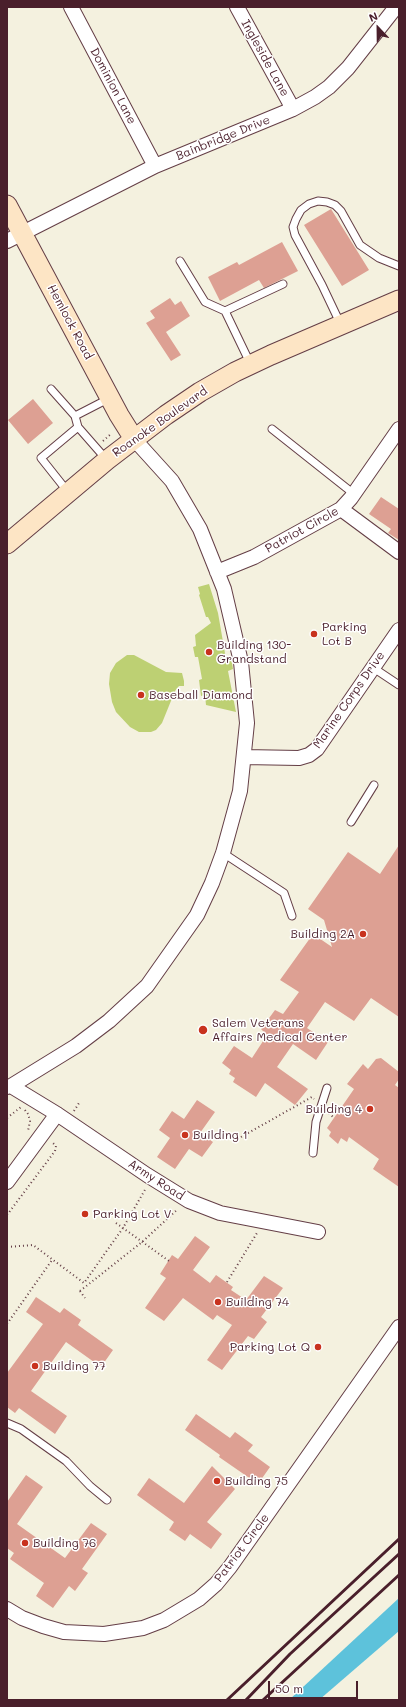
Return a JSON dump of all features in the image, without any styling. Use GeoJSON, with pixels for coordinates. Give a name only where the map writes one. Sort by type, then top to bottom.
{"type":"FeatureCollection","features":[{"type":"Feature","properties":{"kind":"main road","name":"Hemlock Road"},"geometry":{"type":"LineString","coordinates":[[7,205],[14,237],[134,439]]}},
{"type":"Feature","properties":{"kind":"main road","name":"Roanoke Boulevard"},"geometry":{"type":"LineString","coordinates":[[7,544],[107,460],[166,415],[200,392],[251,365],[399,300]]}},
{"type":"Feature","properties":{"kind":"street","name":"Dominion Lane"},"geometry":{"type":"LineString","coordinates":[[71,7],[156,166]]}},
{"type":"Feature","properties":{"kind":"street","name":"Ingleside Lane"},"geometry":{"type":"LineString","coordinates":[[237,7],[293,110]]}},
{"type":"Feature","properties":{"kind":"street","name":"Bainbridge Drive"},"geometry":{"type":"LineString","coordinates":[[14,237],[156,166],[293,110],[315,97],[342,75],[396,7]]}},
{"type":"Feature","properties":{"kind":"street","name":"Patriot Circle"},"geometry":{"type":"LineString","coordinates":[[217,572],[254,557],[341,509],[354,494],[399,429]]}},
{"type":"Feature","properties":{"kind":"street"},"geometry":{"type":"LineString","coordinates":[[9,1086],[76,1046],[109,1021],[147,986],[197,915],[212,883],[223,853],[240,791],[247,723],[241,662],[224,589],[200,529],[172,481],[134,439]]}},
{"type":"Feature","properties":{"kind":"street"},"geometry":{"type":"LineString","coordinates":[[341,509],[399,552]]}},
{"type":"Feature","properties":{"kind":"street","name":"Marine Corps Drive"},"geometry":{"type":"LineString","coordinates":[[244,757],[299,758],[309,755],[319,746],[372,667],[399,630]]}},
{"type":"Feature","properties":{"kind":"street","name":"Army Road"},"geometry":{"type":"LineString","coordinates":[[9,1086],[62,1117],[150,1177],[189,1201],[220,1213],[318,1232]]}},
{"type":"Feature","properties":{"kind":"street"},"geometry":{"type":"LineString","coordinates":[[7,1182],[62,1117]]}},
{"type":"Feature","properties":{"kind":"street","name":"Patriot Circle"},"geometry":{"type":"LineString","coordinates":[[7,1609],[36,1623],[64,1632],[104,1634],[137,1629],[164,1620],[199,1599],[216,1584],[230,1567],[399,1327]]}},
{"type":"Feature","properties":{"kind":"lane"},"geometry":{"type":"LineString","coordinates":[[341,325],[322,285],[295,236],[293,227],[301,210],[309,204],[318,201],[335,205],[341,212],[360,245],[379,258],[399,266]]}},
{"type":"Feature","properties":{"kind":"lane"},"geometry":{"type":"LineString","coordinates":[[180,261],[205,302],[226,311],[251,365]]}},
{"type":"Feature","properties":{"kind":"lane"},"geometry":{"type":"LineString","coordinates":[[226,311],[283,284]]}},
{"type":"Feature","properties":{"kind":"lane"},"geometry":{"type":"LineString","coordinates":[[52,389],[75,416],[78,427],[107,460]]}},
{"type":"Feature","properties":{"kind":"lane"},"geometry":{"type":"LineString","coordinates":[[75,416],[111,398]]}},
{"type":"Feature","properties":{"kind":"lane"},"geometry":{"type":"LineString","coordinates":[[69,492],[41,458],[78,427]]}},
{"type":"Feature","properties":{"kind":"lane"},"geometry":{"type":"LineString","coordinates":[[272,429],[354,494]]}},
{"type":"Feature","properties":{"kind":"lane"},"geometry":{"type":"LineString","coordinates":[[372,667],[399,685]]}},
{"type":"Feature","properties":{"kind":"lane"},"geometry":{"type":"LineString","coordinates":[[351,822],[374,785]]}},
{"type":"Feature","properties":{"kind":"lane"},"geometry":{"type":"LineString","coordinates":[[223,853],[284,893],[292,916]]}},
{"type":"Feature","properties":{"kind":"lane"},"geometry":{"type":"LineString","coordinates":[[313,1153],[316,1122],[327,1088]]}},
{"type":"Feature","properties":{"kind":"lane"},"geometry":{"type":"LineString","coordinates":[[7,1423],[21,1429],[66,1461],[90,1486],[107,1500]]}},
{"type":"Feature","properties":{"kind":"path"},"geometry":{"type":"LineString","coordinates":[[241,1137],[312,1097]]}},
{"type":"Feature","properties":{"kind":"path"},"geometry":{"type":"LineString","coordinates":[[17,1102],[28,1114],[30,1121],[27,1136]]}},
{"type":"Feature","properties":{"kind":"path"},"geometry":{"type":"LineString","coordinates":[[7,1215],[55,1151],[56,1146],[52,1142],[62,1117],[79,1103]]}},
{"type":"Feature","properties":{"kind":"path"},"geometry":{"type":"LineString","coordinates":[[7,1118],[22,1106]]}},
{"type":"Feature","properties":{"kind":"path"},"geometry":{"type":"LineString","coordinates":[[80,1291],[84,1283],[123,1228],[146,1187]]}},
{"type":"Feature","properties":{"kind":"path"},"geometry":{"type":"LineString","coordinates":[[80,1291],[142,1242],[180,1207]]}},
{"type":"Feature","properties":{"kind":"path"},"geometry":{"type":"LineString","coordinates":[[116,1223],[169,1261]]}},
{"type":"Feature","properties":{"kind":"path"},"geometry":{"type":"LineString","coordinates":[[227,1282],[257,1233]]}},
{"type":"Feature","properties":{"kind":"path"},"geometry":{"type":"LineString","coordinates":[[7,1246],[33,1245],[84,1283]]}},
{"type":"Feature","properties":{"kind":"path"},"geometry":{"type":"LineString","coordinates":[[7,1324],[52,1260]]}},
{"type":"Feature","properties":{"kind":"path"},"geometry":{"type":"LineString","coordinates":[[80,1291],[85,1298]]}},
{"type":"Feature","properties":{"kind":"green space","name":"Building 130- Grandstand"},"geometry":{"type":"Polygon","coordinates":[[[209,584],[218,613],[226,659],[231,658],[233,669],[228,671],[236,712],[206,705],[205,695],[201,696],[199,680],[202,679],[198,657],[195,657],[193,647],[196,646],[195,635],[211,623],[208,617],[206,617],[198,587],[209,584]]]}},
{"type":"Feature","properties":{"kind":"green space","name":"Baseball Diamond"},"geometry":{"type":"Polygon","coordinates":[[[127,655],[134,655],[166,672],[182,673],[184,686],[179,686],[175,691],[162,723],[156,730],[151,732],[139,732],[130,727],[116,712],[112,702],[109,684],[110,673],[116,663],[127,655]]]}},
{"type":"Feature","properties":{"kind":"water"},"geometry":{"type":"Polygon","coordinates":[[[399,1598],[399,1631],[319,1700],[289,1700],[399,1598]]]}},
{"type":"Feature","properties":{"kind":"building"},"geometry":{"type":"Polygon","coordinates":[[[331,209],[369,270],[342,286],[304,225],[331,209]]]}},
{"type":"Feature","properties":{"kind":"building"},"geometry":{"type":"Polygon","coordinates":[[[282,242],[298,271],[264,288],[259,280],[220,301],[208,277],[237,262],[239,265],[282,242]]]}},
{"type":"Feature","properties":{"kind":"building"},"geometry":{"type":"Polygon","coordinates":[[[170,298],[175,305],[181,301],[190,316],[166,332],[181,355],[171,361],[146,323],[155,318],[150,311],[170,298]]]}},
{"type":"Feature","properties":{"kind":"building"},"geometry":{"type":"Polygon","coordinates":[[[33,399],[53,423],[28,444],[8,420],[33,399]]]}},
{"type":"Feature","properties":{"kind":"building"},"geometry":{"type":"Polygon","coordinates":[[[381,497],[399,509],[399,540],[388,533],[391,529],[369,514],[381,497]]]}},
{"type":"Feature","properties":{"kind":"building"},"geometry":{"type":"Polygon","coordinates":[[[399,845],[399,1017],[371,998],[354,1021],[325,1002],[307,1028],[328,1042],[316,1060],[293,1044],[277,1067],[308,1089],[295,1105],[265,1083],[256,1097],[233,1082],[235,1078],[229,1074],[231,1070],[222,1063],[234,1046],[252,1058],[267,1035],[261,1029],[275,1010],[283,1014],[299,992],[280,980],[313,934],[332,947],[324,920],[308,909],[348,852],[380,874],[399,845]]]}},
{"type":"Feature","properties":{"kind":"building","name":"Building 4"},"geometry":{"type":"Polygon","coordinates":[[[381,1058],[399,1072],[399,1079],[395,1085],[399,1088],[399,1187],[373,1169],[379,1159],[349,1137],[347,1142],[341,1138],[338,1144],[329,1136],[331,1132],[327,1128],[354,1089],[347,1084],[363,1064],[368,1069],[376,1059],[381,1058]]]}},
{"type":"Feature","properties":{"kind":"building","name":"Building 1"},"geometry":{"type":"Polygon","coordinates":[[[197,1100],[215,1112],[200,1133],[213,1142],[202,1157],[189,1149],[175,1169],[157,1157],[170,1138],[159,1130],[172,1111],[184,1119],[197,1100]]]}},
{"type":"Feature","properties":{"kind":"building","name":"Building 74"},"geometry":{"type":"Polygon","coordinates":[[[195,1236],[210,1247],[193,1270],[210,1283],[216,1275],[233,1287],[231,1290],[246,1300],[264,1276],[283,1288],[261,1317],[267,1322],[254,1339],[248,1336],[222,1370],[207,1360],[232,1325],[217,1315],[213,1320],[183,1298],[164,1321],[145,1308],[166,1278],[160,1274],[172,1255],[178,1259],[195,1236]]]}},
{"type":"Feature","properties":{"kind":"building","name":"Building 77"},"geometry":{"type":"Polygon","coordinates":[[[36,1297],[60,1313],[64,1308],[81,1320],[78,1325],[113,1350],[101,1367],[66,1342],[31,1391],[67,1416],[55,1434],[19,1408],[15,1413],[7,1407],[7,1373],[43,1324],[26,1312],[36,1297]]]}},
{"type":"Feature","properties":{"kind":"building"},"geometry":{"type":"Polygon","coordinates":[[[196,1414],[230,1438],[235,1432],[253,1445],[248,1451],[270,1467],[258,1484],[219,1457],[220,1455],[185,1430],[196,1414]]]}},
{"type":"Feature","properties":{"kind":"building"},"geometry":{"type":"Polygon","coordinates":[[[212,1466],[235,1489],[207,1522],[222,1534],[211,1549],[190,1534],[185,1541],[169,1530],[174,1522],[137,1495],[149,1478],[184,1503],[212,1466]]]}},
{"type":"Feature","properties":{"kind":"building","name":"Building 76"},"geometry":{"type":"Polygon","coordinates":[[[26,1475],[43,1487],[17,1524],[65,1558],[91,1523],[107,1534],[82,1569],[88,1573],[75,1591],[69,1586],[53,1608],[36,1596],[44,1583],[10,1559],[14,1553],[7,1548],[7,1502],[26,1475]]]}},
{"type":"Feature","properties":{"kind":"railway"},"geometry":{"type":"LineString","coordinates":[[227,1700],[399,1539]]}},
{"type":"Feature","properties":{"kind":"railway"},"geometry":{"type":"LineString","coordinates":[[246,1700],[290,1654],[399,1554]]}},
{"type":"Feature","properties":{"kind":"railway"},"geometry":{"type":"LineString","coordinates":[[263,1700],[399,1575]]}},
{"type":"Feature","properties":{"kind":"place","name":"Parking Lot B"},"geometry":{"type":"Point","coordinates":[314,634]}},
{"type":"Feature","properties":{"kind":"place","name":"Building 130- Grandstand"},"geometry":{"type":"Point","coordinates":[209,652]}},
{"type":"Feature","properties":{"kind":"place","name":"Baseball Diamond"},"geometry":{"type":"Point","coordinates":[141,695]}},
{"type":"Feature","properties":{"kind":"place","name":"Building 2A"},"geometry":{"type":"Point","coordinates":[363,934]}},
{"type":"Feature","properties":{"kind":"place","name":"Salem Veterans Affairs Medical Center"},"geometry":{"type":"Point","coordinates":[203,1030]}},
{"type":"Feature","properties":{"kind":"place","name":"Building 4"},"geometry":{"type":"Point","coordinates":[370,1109]}},
{"type":"Feature","properties":{"kind":"place","name":"Building 1"},"geometry":{"type":"Point","coordinates":[185,1135]}},
{"type":"Feature","properties":{"kind":"place","name":"Parking Lot V"},"geometry":{"type":"Point","coordinates":[85,1214]}},
{"type":"Feature","properties":{"kind":"place","name":"Building 74"},"geometry":{"type":"Point","coordinates":[218,1302]}},
{"type":"Feature","properties":{"kind":"place","name":"Parking Lot Q"},"geometry":{"type":"Point","coordinates":[318,1347]}},
{"type":"Feature","properties":{"kind":"place","name":"Building 77"},"geometry":{"type":"Point","coordinates":[35,1366]}},
{"type":"Feature","properties":{"kind":"place","name":"Building 75"},"geometry":{"type":"Point","coordinates":[217,1481]}},
{"type":"Feature","properties":{"kind":"place","name":"Building 76"},"geometry":{"type":"Point","coordinates":[25,1543]}}]}
